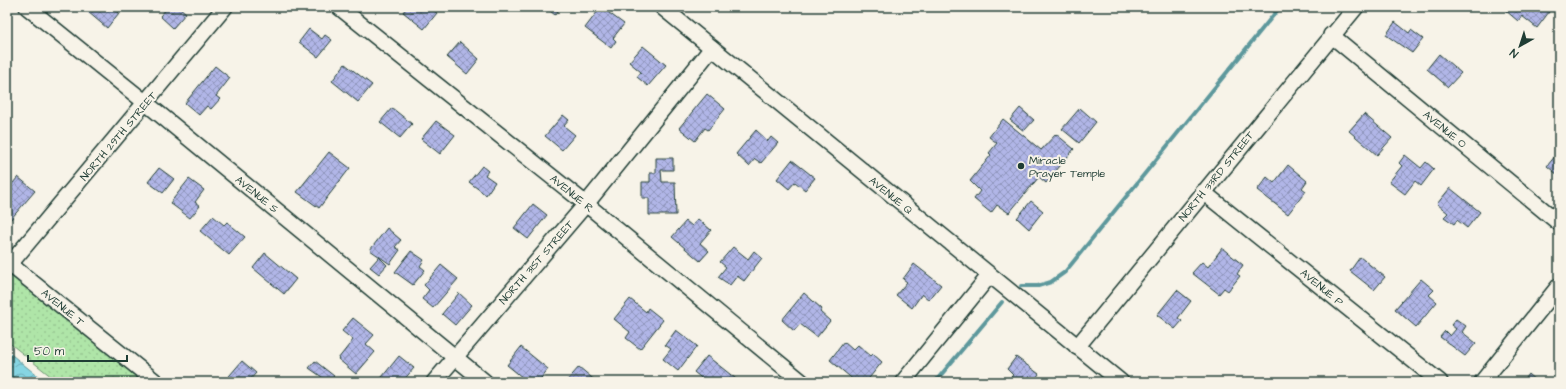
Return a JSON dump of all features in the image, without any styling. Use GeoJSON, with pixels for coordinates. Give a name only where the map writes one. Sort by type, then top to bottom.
{"type":"FeatureCollection","features":[{"type":"Feature","properties":{"kind":"street","name":"AVENUE S"},"geometry":{"type":"LineString","coordinates":[[27,7],[485,382]]}},
{"type":"Feature","properties":{"kind":"street","name":"NORTH 29TH STREET"},"geometry":{"type":"LineString","coordinates":[[8,263],[146,103],[225,7]]}},
{"type":"Feature","properties":{"kind":"street","name":"AVENUE R"},"geometry":{"type":"LineString","coordinates":[[339,7],[586,204],[802,382]]}},
{"type":"Feature","properties":{"kind":"street","name":"AVENUE Q"},"geometry":{"type":"LineString","coordinates":[[662,7],[989,276],[1122,382]]}},
{"type":"Feature","properties":{"kind":"street","name":"NORTH 33RD STREET"},"geometry":{"type":"LineString","coordinates":[[1077,347],[1331,35],[1356,7]]}},
{"type":"Feature","properties":{"kind":"street","name":"AVENUE O"},"geometry":{"type":"LineString","coordinates":[[1331,35],[1559,223]]}},
{"type":"Feature","properties":{"kind":"street","name":"NORTH 31ST STREET"},"geometry":{"type":"LineString","coordinates":[[434,382],[586,204],[712,48]]}},
{"type":"Feature","properties":{"kind":"street","name":"AVENUE P"},"geometry":{"type":"LineString","coordinates":[[1203,192],[1440,382]]}},
{"type":"Feature","properties":{"kind":"street","name":"AVENUE T"},"geometry":{"type":"LineString","coordinates":[[8,263],[156,382]]}},
{"type":"Feature","properties":{"kind":"street"},"geometry":{"type":"LineString","coordinates":[[903,382],[989,276]]}},
{"type":"Feature","properties":{"kind":"street"},"geometry":{"type":"LineString","coordinates":[[1482,382],[1559,286]]}},
{"type":"Feature","properties":{"kind":"green space"},"geometry":{"type":"Polygon","coordinates":[[[7,272],[144,382],[58,382],[7,341],[7,272]]]}},
{"type":"Feature","properties":{"kind":"water"},"geometry":{"type":"Polygon","coordinates":[[[7,351],[45,382],[7,382],[7,351]]]}},
{"type":"Feature","properties":{"kind":"building"},"geometry":{"type":"Polygon","coordinates":[[[82,7],[112,7],[119,13],[107,28],[82,7]]]}},
{"type":"Feature","properties":{"kind":"building"},"geometry":{"type":"Polygon","coordinates":[[[168,7],[179,7],[186,13],[173,28],[160,16],[168,7]]]}},
{"type":"Feature","properties":{"kind":"building"},"geometry":{"type":"Polygon","coordinates":[[[407,7],[429,7],[437,13],[424,29],[403,12],[407,7]]]}},
{"type":"Feature","properties":{"kind":"building"},"geometry":{"type":"Polygon","coordinates":[[[545,7],[561,7],[555,15],[545,7]]]}},
{"type":"Feature","properties":{"kind":"building"},"geometry":{"type":"Polygon","coordinates":[[[601,7],[624,24],[613,38],[616,41],[611,48],[585,28],[601,7]]]}},
{"type":"Feature","properties":{"kind":"building"},"geometry":{"type":"Polygon","coordinates":[[[1507,7],[1543,7],[1549,12],[1537,28],[1522,16],[1518,21],[1505,10],[1507,7]]]}},
{"type":"Feature","properties":{"kind":"building"},"geometry":{"type":"Polygon","coordinates":[[[1395,22],[1409,33],[1411,30],[1423,39],[1412,53],[1386,35],[1395,22]]]}},
{"type":"Feature","properties":{"kind":"building"},"geometry":{"type":"Polygon","coordinates":[[[309,29],[322,39],[325,35],[332,40],[318,57],[299,42],[309,29]]]}},
{"type":"Feature","properties":{"kind":"building"},"geometry":{"type":"Polygon","coordinates":[[[460,42],[479,59],[467,74],[447,57],[460,42]]]}},
{"type":"Feature","properties":{"kind":"building"},"geometry":{"type":"Polygon","coordinates":[[[643,46],[666,65],[648,86],[637,77],[641,72],[629,62],[643,46]]]}},
{"type":"Feature","properties":{"kind":"building"},"geometry":{"type":"Polygon","coordinates":[[[1439,54],[1461,73],[1448,87],[1427,69],[1439,54]]]}},
{"type":"Feature","properties":{"kind":"building"},"geometry":{"type":"Polygon","coordinates":[[[345,64],[372,85],[358,102],[332,81],[345,64]]]}},
{"type":"Feature","properties":{"kind":"building"},"geometry":{"type":"Polygon","coordinates":[[[215,66],[230,78],[216,96],[220,99],[211,109],[207,106],[199,115],[185,103],[215,66]]]}},
{"type":"Feature","properties":{"kind":"building"},"geometry":{"type":"Polygon","coordinates":[[[707,94],[725,109],[708,130],[705,128],[695,141],[679,128],[707,94]]]}},
{"type":"Feature","properties":{"kind":"building"},"geometry":{"type":"Polygon","coordinates":[[[392,108],[412,124],[400,138],[380,122],[392,108]]]}},
{"type":"Feature","properties":{"kind":"building"},"geometry":{"type":"Polygon","coordinates":[[[1020,108],[1034,120],[1024,131],[1010,120],[1020,108]]]}},
{"type":"Feature","properties":{"kind":"building"},"geometry":{"type":"Polygon","coordinates":[[[1080,108],[1096,122],[1079,143],[1062,129],[1080,108]]]}},
{"type":"Feature","properties":{"kind":"building"},"geometry":{"type":"Polygon","coordinates":[[[1364,114],[1392,138],[1377,155],[1349,131],[1364,114]]]}},
{"type":"Feature","properties":{"kind":"building"},"geometry":{"type":"Polygon","coordinates":[[[563,115],[569,120],[564,126],[575,135],[562,150],[545,136],[563,115]]]}},
{"type":"Feature","properties":{"kind":"building","name":"Miracle Prayer Temple"},"geometry":{"type":"Polygon","coordinates":[[[1003,119],[1041,150],[1056,134],[1074,149],[1046,183],[1039,177],[1009,213],[997,205],[991,213],[974,199],[980,191],[970,181],[991,155],[989,153],[997,143],[989,137],[1003,119]]]}},
{"type":"Feature","properties":{"kind":"building"},"geometry":{"type":"Polygon","coordinates":[[[436,121],[455,135],[440,154],[421,139],[436,121]]]}},
{"type":"Feature","properties":{"kind":"building"},"geometry":{"type":"Polygon","coordinates":[[[756,130],[768,141],[771,137],[778,143],[761,163],[755,159],[749,166],[736,154],[756,130]]]}},
{"type":"Feature","properties":{"kind":"building"},"geometry":{"type":"Polygon","coordinates":[[[329,152],[350,168],[319,208],[297,192],[329,152]]]}},
{"type":"Feature","properties":{"kind":"building"},"geometry":{"type":"Polygon","coordinates":[[[1405,155],[1421,168],[1426,162],[1434,169],[1421,186],[1415,181],[1405,194],[1389,182],[1402,166],[1399,163],[1405,155]]]}},
{"type":"Feature","properties":{"kind":"building"},"geometry":{"type":"Polygon","coordinates":[[[1556,155],[1559,157],[1559,176],[1547,166],[1556,155]]]}},
{"type":"Feature","properties":{"kind":"building"},"geometry":{"type":"Polygon","coordinates":[[[656,158],[673,158],[673,170],[661,170],[662,182],[675,182],[676,215],[649,215],[649,198],[642,198],[642,182],[650,182],[650,173],[656,173],[656,158]]]}},
{"type":"Feature","properties":{"kind":"building"},"geometry":{"type":"Polygon","coordinates":[[[792,160],[815,178],[805,190],[795,182],[789,189],[777,179],[792,160]]]}},
{"type":"Feature","properties":{"kind":"building"},"geometry":{"type":"Polygon","coordinates":[[[1288,165],[1307,181],[1302,188],[1306,191],[1288,214],[1257,190],[1267,177],[1274,183],[1288,165]]]}},
{"type":"Feature","properties":{"kind":"building"},"geometry":{"type":"Polygon","coordinates":[[[482,166],[488,171],[485,175],[495,182],[486,195],[469,182],[482,166]]]}},
{"type":"Feature","properties":{"kind":"building"},"geometry":{"type":"Polygon","coordinates":[[[159,168],[174,179],[163,193],[148,182],[159,168]]]}},
{"type":"Feature","properties":{"kind":"building"},"geometry":{"type":"Polygon","coordinates":[[[18,177],[35,191],[10,220],[7,217],[7,190],[18,177]]]}},
{"type":"Feature","properties":{"kind":"building"},"geometry":{"type":"Polygon","coordinates":[[[189,179],[204,190],[195,202],[200,206],[190,218],[170,203],[189,179]]]}},
{"type":"Feature","properties":{"kind":"building"},"geometry":{"type":"Polygon","coordinates":[[[1450,188],[1480,212],[1467,228],[1457,220],[1454,224],[1444,217],[1448,213],[1437,204],[1450,188]]]}},
{"type":"Feature","properties":{"kind":"building"},"geometry":{"type":"Polygon","coordinates":[[[1031,201],[1043,211],[1029,229],[1017,218],[1031,201]]]}},
{"type":"Feature","properties":{"kind":"building"},"geometry":{"type":"Polygon","coordinates":[[[533,204],[547,215],[528,239],[514,228],[533,204]]]}},
{"type":"Feature","properties":{"kind":"building"},"geometry":{"type":"Polygon","coordinates":[[[213,216],[224,225],[227,222],[245,237],[229,255],[200,231],[213,216]]]}},
{"type":"Feature","properties":{"kind":"building"},"geometry":{"type":"Polygon","coordinates":[[[698,219],[711,230],[700,243],[709,251],[700,261],[672,237],[686,221],[692,226],[698,219]]]}},
{"type":"Feature","properties":{"kind":"building"},"geometry":{"type":"Polygon","coordinates":[[[387,228],[401,240],[395,247],[400,250],[390,264],[370,250],[387,228]]]}},
{"type":"Feature","properties":{"kind":"building"},"geometry":{"type":"Polygon","coordinates":[[[733,247],[748,259],[754,251],[762,258],[744,281],[737,276],[730,285],[718,277],[726,267],[720,262],[733,247]]]}},
{"type":"Feature","properties":{"kind":"building"},"geometry":{"type":"Polygon","coordinates":[[[1222,248],[1243,265],[1237,274],[1240,276],[1228,291],[1224,288],[1219,294],[1192,273],[1202,262],[1208,267],[1222,248]]]}},
{"type":"Feature","properties":{"kind":"building"},"geometry":{"type":"Polygon","coordinates":[[[411,251],[424,260],[420,266],[425,270],[413,285],[395,272],[411,251]]]}},
{"type":"Feature","properties":{"kind":"building"},"geometry":{"type":"Polygon","coordinates":[[[265,253],[296,279],[284,294],[253,268],[265,253]]]}},
{"type":"Feature","properties":{"kind":"building"},"geometry":{"type":"Polygon","coordinates":[[[379,257],[387,265],[379,274],[370,267],[379,257]]]}},
{"type":"Feature","properties":{"kind":"building"},"geometry":{"type":"Polygon","coordinates":[[[1360,257],[1385,277],[1374,290],[1350,271],[1360,257]]]}},
{"type":"Feature","properties":{"kind":"building"},"geometry":{"type":"Polygon","coordinates":[[[914,264],[941,285],[929,300],[922,294],[912,308],[896,295],[907,282],[903,279],[914,264]]]}},
{"type":"Feature","properties":{"kind":"building"},"geometry":{"type":"Polygon","coordinates":[[[441,265],[458,279],[433,308],[422,299],[429,290],[424,285],[441,265]]]}},
{"type":"Feature","properties":{"kind":"building"},"geometry":{"type":"Polygon","coordinates":[[[1421,279],[1434,290],[1429,295],[1437,302],[1416,327],[1395,309],[1421,279]]]}},
{"type":"Feature","properties":{"kind":"building"},"geometry":{"type":"Polygon","coordinates":[[[1177,290],[1191,301],[1178,318],[1182,321],[1175,329],[1157,315],[1177,290]]]}},
{"type":"Feature","properties":{"kind":"building"},"geometry":{"type":"Polygon","coordinates":[[[459,293],[472,305],[455,325],[442,314],[459,293]]]}},
{"type":"Feature","properties":{"kind":"building"},"geometry":{"type":"Polygon","coordinates":[[[804,293],[822,309],[820,312],[830,321],[817,337],[800,324],[794,331],[782,320],[804,293]]]}},
{"type":"Feature","properties":{"kind":"building"},"geometry":{"type":"Polygon","coordinates":[[[630,299],[646,312],[648,308],[663,320],[640,349],[626,338],[630,332],[614,319],[630,299]]]}},
{"type":"Feature","properties":{"kind":"building"},"geometry":{"type":"Polygon","coordinates":[[[353,318],[374,335],[366,344],[375,352],[356,374],[338,359],[353,340],[342,331],[353,318]]]}},
{"type":"Feature","properties":{"kind":"building"},"geometry":{"type":"Polygon","coordinates":[[[1456,319],[1466,326],[1462,332],[1476,343],[1465,356],[1440,337],[1445,331],[1450,336],[1456,329],[1451,325],[1456,319]]]}},
{"type":"Feature","properties":{"kind":"building"},"geometry":{"type":"Polygon","coordinates":[[[676,330],[697,346],[678,371],[663,359],[671,349],[665,345],[676,330]]]}},
{"type":"Feature","properties":{"kind":"building"},"geometry":{"type":"Polygon","coordinates":[[[844,342],[853,350],[858,345],[871,356],[873,354],[882,362],[866,382],[856,382],[830,360],[844,342]]]}},
{"type":"Feature","properties":{"kind":"building"},"geometry":{"type":"Polygon","coordinates":[[[521,347],[548,369],[538,382],[528,382],[507,365],[521,347]]]}},
{"type":"Feature","properties":{"kind":"building"},"geometry":{"type":"Polygon","coordinates":[[[399,356],[414,368],[402,382],[378,382],[399,356]]]}},
{"type":"Feature","properties":{"kind":"building"},"geometry":{"type":"Polygon","coordinates":[[[707,356],[740,382],[706,382],[694,372],[707,356]]]}},
{"type":"Feature","properties":{"kind":"building"},"geometry":{"type":"Polygon","coordinates":[[[1016,357],[1039,374],[1033,382],[1007,382],[1013,375],[1007,369],[1016,357]]]}},
{"type":"Feature","properties":{"kind":"building"},"geometry":{"type":"Polygon","coordinates":[[[242,361],[256,373],[248,382],[224,382],[242,361]]]}},
{"type":"Feature","properties":{"kind":"building"},"geometry":{"type":"Polygon","coordinates":[[[315,361],[334,376],[329,382],[309,368],[315,361]]]}},
{"type":"Feature","properties":{"kind":"building"},"geometry":{"type":"Polygon","coordinates":[[[579,367],[597,382],[566,382],[579,367]]]}},
{"type":"Feature","properties":{"kind":"building"},"geometry":{"type":"Polygon","coordinates":[[[1528,374],[1537,382],[1522,382],[1528,374]]]}},
{"type":"Feature","properties":{"kind":"waterway"},"geometry":{"type":"LineString","coordinates":[[1021,286],[1038,286],[1051,282],[1065,272],[1280,7]]}},
{"type":"Feature","properties":{"kind":"waterway"},"geometry":{"type":"LineString","coordinates":[[935,382],[1002,302]]}},
{"type":"Feature","properties":{"kind":"place","name":"Miracle Prayer Temple"},"geometry":{"type":"Point","coordinates":[1021,166]}}]}
